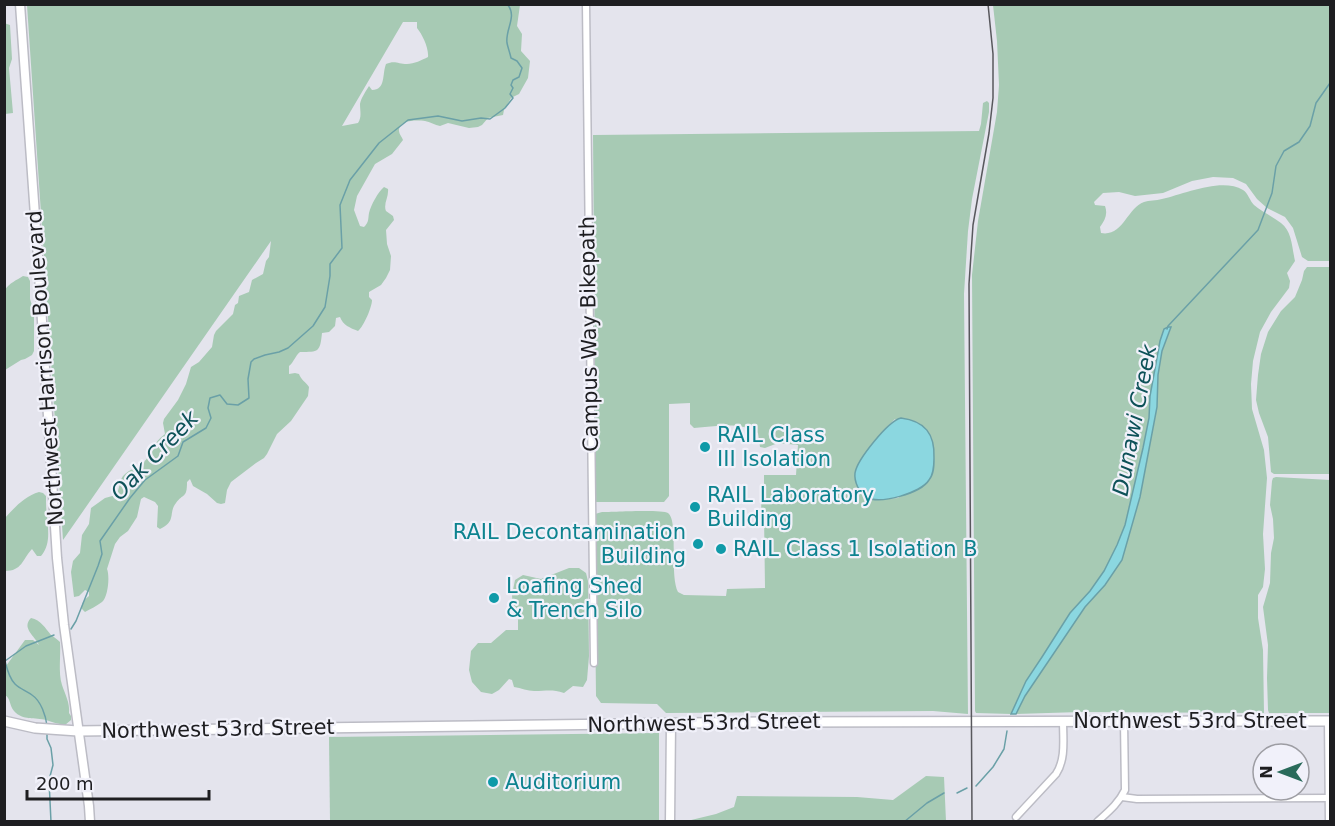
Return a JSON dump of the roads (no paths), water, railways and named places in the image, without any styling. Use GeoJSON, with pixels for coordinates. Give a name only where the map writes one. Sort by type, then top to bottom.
{"type":"FeatureCollection","features":[{"type":"Feature","properties":{"kind":"main road","name":"Northwest Harrison Boulevard"},"geometry":{"type":"LineString","coordinates":[[20,4],[57,558],[90,822]]}},
{"type":"Feature","properties":{"kind":"main road","name":"Northwest 53rd Street"},"geometry":{"type":"LineString","coordinates":[[4,721],[35,728],[78,731],[671,723],[1329,721]]}},
{"type":"Feature","properties":{"kind":"main road"},"geometry":{"type":"LineString","coordinates":[[670,822],[671,723]]}},
{"type":"Feature","properties":{"kind":"street","name":"Campus Way Bikepath"},"geometry":{"type":"LineString","coordinates":[[586,4],[594,663]]}},
{"type":"Feature","properties":{"kind":"street"},"geometry":{"type":"LineString","coordinates":[[1016,817],[1061,767],[1063,721]]}},
{"type":"Feature","properties":{"kind":"street"},"geometry":{"type":"LineString","coordinates":[[1097,822],[1122,797],[1125,790],[1124,721]]}},
{"type":"Feature","properties":{"kind":"street"},"geometry":{"type":"LineString","coordinates":[[1329,721],[1329,822]]}},
{"type":"Feature","properties":{"kind":"street"},"geometry":{"type":"LineString","coordinates":[[1122,797],[1137,799],[1329,798]]}},
{"type":"Feature","properties":{"kind":"water"},"geometry":{"type":"Polygon","coordinates":[[[1171,327],[1162,351],[1158,375],[1157,407],[1140,497],[1122,560],[1105,585],[1085,607],[1025,696],[1016,714],[1011,714],[1026,681],[1070,613],[1104,571],[1117,545],[1125,525],[1143,448],[1160,341],[1164,329],[1171,327]]]}},
{"type":"Feature","properties":{"kind":"water"},"geometry":{"type":"Polygon","coordinates":[[[901,418],[916,422],[927,430],[934,450],[932,475],[925,485],[900,496],[881,500],[866,497],[856,483],[857,467],[881,433],[901,418]]]}},
{"type":"Feature","properties":{"kind":"waterway","name":"Oak Creek"},"geometry":{"type":"LineString","coordinates":[[71,629],[102,554],[100,541],[130,498],[145,480],[178,456],[183,442],[206,428],[211,418],[208,408],[210,398],[220,395],[227,404],[238,405],[249,398],[248,379],[251,362],[288,348],[313,326],[325,307],[330,264],[342,248],[340,205],[350,180],[379,143],[408,120],[438,116],[462,121],[490,119],[505,108],[513,98],[510,94],[513,88],[511,85],[513,80],[519,77],[522,68],[517,61],[511,58],[507,45],[511,18],[507,4]]}},
{"type":"Feature","properties":{"kind":"waterway","name":"Dunawi Creek"},"geometry":{"type":"LineString","coordinates":[[1167,329],[1258,230],[1272,193],[1276,166],[1284,151],[1299,142],[1310,126],[1316,103],[1330,83]]}},
{"type":"Feature","properties":{"kind":"waterway","name":"Oak Creek"},"geometry":{"type":"LineString","coordinates":[[47,726],[38,701],[13,682],[5,661],[26,646],[54,635]]}},
{"type":"Feature","properties":{"kind":"waterway","name":"Dunawi Creek"},"geometry":{"type":"LineString","coordinates":[[976,786],[993,767],[1004,749],[1007,731]]}},
{"type":"Feature","properties":{"kind":"waterway","name":"Oak Creek"},"geometry":{"type":"LineString","coordinates":[[47,734],[53,765],[49,780],[51,822]]}},
{"type":"Feature","properties":{"kind":"waterway","name":"Dunawi Creek"},"geometry":{"type":"LineString","coordinates":[[957,793],[967,788]]}},
{"type":"Feature","properties":{"kind":"waterway","name":"Dunawi Creek"},"geometry":{"type":"LineString","coordinates":[[904,822],[927,803],[944,793]]}},
{"type":"Feature","properties":{"kind":"railway"},"geometry":{"type":"LineString","coordinates":[[972,822],[969,284],[973,225],[993,98],[993,54],[988,4]]}},
{"type":"Feature","properties":{"kind":"place","name":"RAIL Class III Isolation"},"geometry":{"type":"Point","coordinates":[705,447]}},
{"type":"Feature","properties":{"kind":"place","name":"RAIL Laboratory Building"},"geometry":{"type":"Point","coordinates":[695,507]}},
{"type":"Feature","properties":{"kind":"place","name":"RAIL Decontamination Building"},"geometry":{"type":"Point","coordinates":[698,544]}},
{"type":"Feature","properties":{"kind":"place","name":"RAIL Class 1 Isolation B"},"geometry":{"type":"Point","coordinates":[721,549]}},
{"type":"Feature","properties":{"kind":"place","name":"Loafing Shed & Trench Silo"},"geometry":{"type":"Point","coordinates":[494,598]}},
{"type":"Feature","properties":{"kind":"place","name":"Auditorium"},"geometry":{"type":"Point","coordinates":[493,782]}}]}
